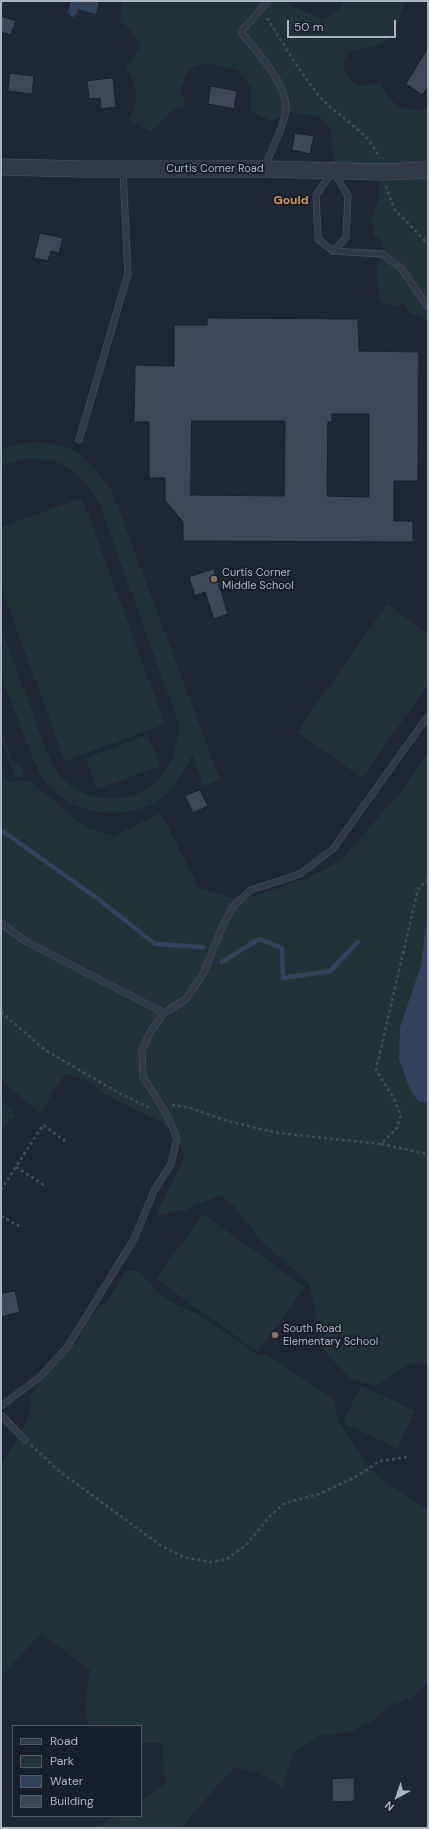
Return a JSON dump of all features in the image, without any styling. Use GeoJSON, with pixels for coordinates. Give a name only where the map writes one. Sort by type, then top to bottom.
{"type":"FeatureCollection","features":[{"type":"Feature","properties":{"kind":"street","name":"Curtis Corner Road"},"geometry":{"type":"LineString","coordinates":[[1,167],[123,170],[264,169],[383,172],[428,170]]}},
{"type":"Feature","properties":{"kind":"lane"},"geometry":{"type":"LineString","coordinates":[[264,169],[285,115],[286,105],[282,89],[274,74],[241,32],[268,1]]}},
{"type":"Feature","properties":{"kind":"lane"},"geometry":{"type":"LineString","coordinates":[[79,440],[128,274],[123,170]]}},
{"type":"Feature","properties":{"kind":"lane"},"geometry":{"type":"LineString","coordinates":[[333,251],[346,238],[348,196],[333,171],[316,195],[318,239],[333,251],[382,254],[400,268],[428,307]]}},
{"type":"Feature","properties":{"kind":"lane"},"geometry":{"type":"LineString","coordinates":[[1,1406],[40,1377],[68,1346],[134,1239],[154,1191],[172,1164],[177,1139],[167,1115],[143,1077],[142,1050],[151,1031],[164,1013],[186,999],[203,974],[224,923],[234,905],[251,890],[300,874],[333,849],[428,716]]}},
{"type":"Feature","properties":{"kind":"lane"},"geometry":{"type":"LineString","coordinates":[[1,923],[25,941],[164,1013]]}},
{"type":"Feature","properties":{"kind":"lane"},"geometry":{"type":"LineString","coordinates":[[1,1415],[25,1440]]}},
{"type":"Feature","properties":{"kind":"path"},"geometry":{"type":"LineString","coordinates":[[261,9],[316,94],[356,128],[376,150],[387,192],[394,209],[428,244]]}},
{"type":"Feature","properties":{"kind":"path"},"geometry":{"type":"LineString","coordinates":[[381,1144],[396,1128],[401,1115],[394,1099],[376,1070],[418,889],[428,879]]}},
{"type":"Feature","properties":{"kind":"path"},"geometry":{"type":"LineString","coordinates":[[1,1012],[45,1050],[118,1094],[154,1110]]}},
{"type":"Feature","properties":{"kind":"path"},"geometry":{"type":"LineString","coordinates":[[160,1104],[191,1108],[227,1122],[278,1133],[381,1144],[428,1154]]}},
{"type":"Feature","properties":{"kind":"path"},"geometry":{"type":"LineString","coordinates":[[1,1190],[43,1125],[68,1143]]}},
{"type":"Feature","properties":{"kind":"path"},"geometry":{"type":"LineString","coordinates":[[16,1167],[44,1185]]}},
{"type":"Feature","properties":{"kind":"path"},"geometry":{"type":"LineString","coordinates":[[1,1216],[21,1226]]}},
{"type":"Feature","properties":{"kind":"path"},"geometry":{"type":"LineString","coordinates":[[25,1440],[59,1470],[160,1545],[183,1557],[211,1562],[227,1559],[246,1545],[271,1515],[285,1503],[319,1494],[354,1478],[380,1461],[408,1457]]}},
{"type":"Feature","properties":{"kind":"green space"},"geometry":{"type":"Polygon","coordinates":[[[122,1],[289,1],[291,6],[322,19],[335,13],[344,1],[407,1],[402,9],[392,37],[372,47],[350,51],[342,64],[351,81],[359,85],[381,84],[389,98],[399,106],[412,110],[428,110],[428,324],[426,320],[409,312],[403,304],[393,306],[380,302],[376,268],[381,256],[382,241],[373,235],[374,228],[371,221],[379,199],[379,172],[334,169],[331,128],[317,116],[289,112],[271,121],[251,111],[251,88],[238,70],[204,63],[189,70],[180,89],[186,106],[174,109],[151,132],[128,119],[135,107],[136,93],[126,67],[141,45],[125,24],[120,22],[122,1]]]}},
{"type":"Feature","properties":{"kind":"green space"},"geometry":{"type":"Polygon","coordinates":[[[40,442],[62,446],[73,450],[97,471],[112,491],[220,780],[204,786],[193,756],[173,787],[157,801],[137,810],[113,813],[88,810],[65,800],[55,792],[40,773],[31,754],[1,674],[1,629],[50,758],[64,780],[80,792],[101,798],[122,798],[132,796],[151,786],[165,772],[170,764],[176,745],[179,724],[98,500],[92,491],[72,470],[55,462],[25,459],[12,462],[1,467],[1,450],[22,443],[40,442]]]}},
{"type":"Feature","properties":{"kind":"green space"},"geometry":{"type":"Polygon","coordinates":[[[82,498],[165,724],[65,761],[1,587],[1,527],[82,498]]]}},
{"type":"Feature","properties":{"kind":"green space"},"geometry":{"type":"Polygon","coordinates":[[[387,604],[428,633],[428,685],[362,778],[297,732],[387,604]]]}},
{"type":"Feature","properties":{"kind":"green space"},"geometry":{"type":"Polygon","coordinates":[[[1,730],[14,764],[19,762],[24,776],[15,779],[1,738],[1,730]]]}},
{"type":"Feature","properties":{"kind":"green space"},"geometry":{"type":"Polygon","coordinates":[[[148,735],[160,766],[97,789],[86,758],[148,735]]]}},
{"type":"Feature","properties":{"kind":"green space"},"geometry":{"type":"Polygon","coordinates":[[[428,753],[428,911],[421,965],[400,1027],[422,1103],[428,1104],[428,1362],[406,1366],[374,1386],[350,1378],[324,1351],[309,1283],[263,1243],[232,1204],[219,1195],[186,1210],[155,1216],[185,1156],[174,1133],[159,1121],[101,1092],[90,1082],[65,1074],[40,1113],[1,1080],[1,765],[7,781],[30,781],[85,827],[114,836],[161,813],[199,888],[240,901],[307,878],[338,863],[401,792],[428,753]]]}},
{"type":"Feature","properties":{"kind":"green space"},"geometry":{"type":"Polygon","coordinates":[[[1,1099],[16,1116],[1,1129],[1,1099]]]}},
{"type":"Feature","properties":{"kind":"green space"},"geometry":{"type":"Polygon","coordinates":[[[203,1214],[305,1287],[258,1352],[156,1279],[203,1214]]]}},
{"type":"Feature","properties":{"kind":"green space"},"geometry":{"type":"Polygon","coordinates":[[[125,1271],[139,1271],[165,1299],[207,1319],[259,1356],[265,1353],[334,1400],[339,1423],[375,1474],[428,1510],[428,1682],[413,1697],[387,1707],[372,1721],[348,1733],[321,1735],[293,1752],[284,1781],[284,1789],[259,1773],[236,1767],[217,1786],[181,1828],[92,1828],[116,1817],[142,1817],[142,1800],[165,1784],[162,1743],[142,1743],[142,1725],[88,1725],[85,1709],[90,1670],[53,1642],[39,1635],[1,1677],[1,1465],[22,1431],[30,1411],[30,1395],[71,1344],[75,1344],[95,1312],[109,1299],[125,1271]]]}},
{"type":"Feature","properties":{"kind":"green space"},"geometry":{"type":"Polygon","coordinates":[[[361,1385],[415,1411],[397,1448],[343,1423],[361,1385]]]}},
{"type":"Feature","properties":{"kind":"water"},"geometry":{"type":"Polygon","coordinates":[[[71,1],[99,1],[96,14],[78,9],[74,17],[70,16],[68,13],[71,1]]]}},
{"type":"Feature","properties":{"kind":"water"},"geometry":{"type":"Polygon","coordinates":[[[428,910],[428,1104],[418,1101],[409,1087],[399,1059],[400,1027],[421,965],[428,910]]]}},
{"type":"Feature","properties":{"kind":"building"},"geometry":{"type":"Polygon","coordinates":[[[1,16],[16,21],[11,35],[1,32],[1,16]]]}},
{"type":"Feature","properties":{"kind":"building"},"geometry":{"type":"Polygon","coordinates":[[[428,48],[428,87],[422,95],[406,84],[428,48]]]}},
{"type":"Feature","properties":{"kind":"building"},"geometry":{"type":"Polygon","coordinates":[[[10,73],[34,76],[32,94],[8,91],[10,73]]]}},
{"type":"Feature","properties":{"kind":"building"},"geometry":{"type":"Polygon","coordinates":[[[113,78],[116,107],[101,109],[100,98],[89,99],[87,81],[113,78]]]}},
{"type":"Feature","properties":{"kind":"building"},"geometry":{"type":"Polygon","coordinates":[[[211,86],[237,91],[234,109],[208,104],[211,86]]]}},
{"type":"Feature","properties":{"kind":"building"},"geometry":{"type":"Polygon","coordinates":[[[295,133],[314,136],[310,154],[292,150],[295,133]]]}},
{"type":"Feature","properties":{"kind":"building"},"geometry":{"type":"Polygon","coordinates":[[[40,233],[63,238],[59,253],[51,251],[48,261],[34,258],[40,233]]]}},
{"type":"Feature","properties":{"kind":"building"},"geometry":{"type":"Polygon","coordinates":[[[207,318],[358,319],[359,351],[419,352],[418,481],[394,481],[394,521],[413,521],[413,542],[183,541],[183,522],[165,500],[165,478],[149,478],[149,422],[134,422],[135,365],[174,366],[174,325],[207,325],[207,318]],[[332,414],[332,422],[328,422],[327,496],[369,497],[369,414],[332,414]],[[192,421],[191,495],[284,496],[285,421],[192,421]]]}},
{"type":"Feature","properties":{"kind":"building"},"geometry":{"type":"Polygon","coordinates":[[[214,569],[228,614],[214,619],[205,592],[195,596],[189,577],[214,569]]]}},
{"type":"Feature","properties":{"kind":"building"},"geometry":{"type":"Polygon","coordinates":[[[200,790],[208,806],[193,813],[185,796],[200,790]]]}},
{"type":"Feature","properties":{"kind":"building"},"geometry":{"type":"Polygon","coordinates":[[[15,1291],[20,1312],[1,1317],[1,1294],[15,1291]]]}},
{"type":"Feature","properties":{"kind":"building"},"geometry":{"type":"Polygon","coordinates":[[[354,1778],[355,1801],[332,1802],[332,1779],[354,1778]]]}},
{"type":"Feature","properties":{"kind":"waterway"},"geometry":{"type":"LineString","coordinates":[[1,830],[97,898],[155,944],[203,947]]}},
{"type":"Feature","properties":{"kind":"waterway"},"geometry":{"type":"LineString","coordinates":[[222,962],[259,939],[282,948],[283,978],[330,971],[358,942]]}},
{"type":"Feature","properties":{"kind":"place","name":"Curtis Corner Middle School"},"geometry":{"type":"Point","coordinates":[214,579]}},
{"type":"Feature","properties":{"kind":"place","name":"South Road Elementary School"},"geometry":{"type":"Point","coordinates":[275,1335]}},
{"type":"Feature","properties":{"kind":"district","name":"Gould"},"geometry":{"type":"Point","coordinates":[291,201]}}]}
